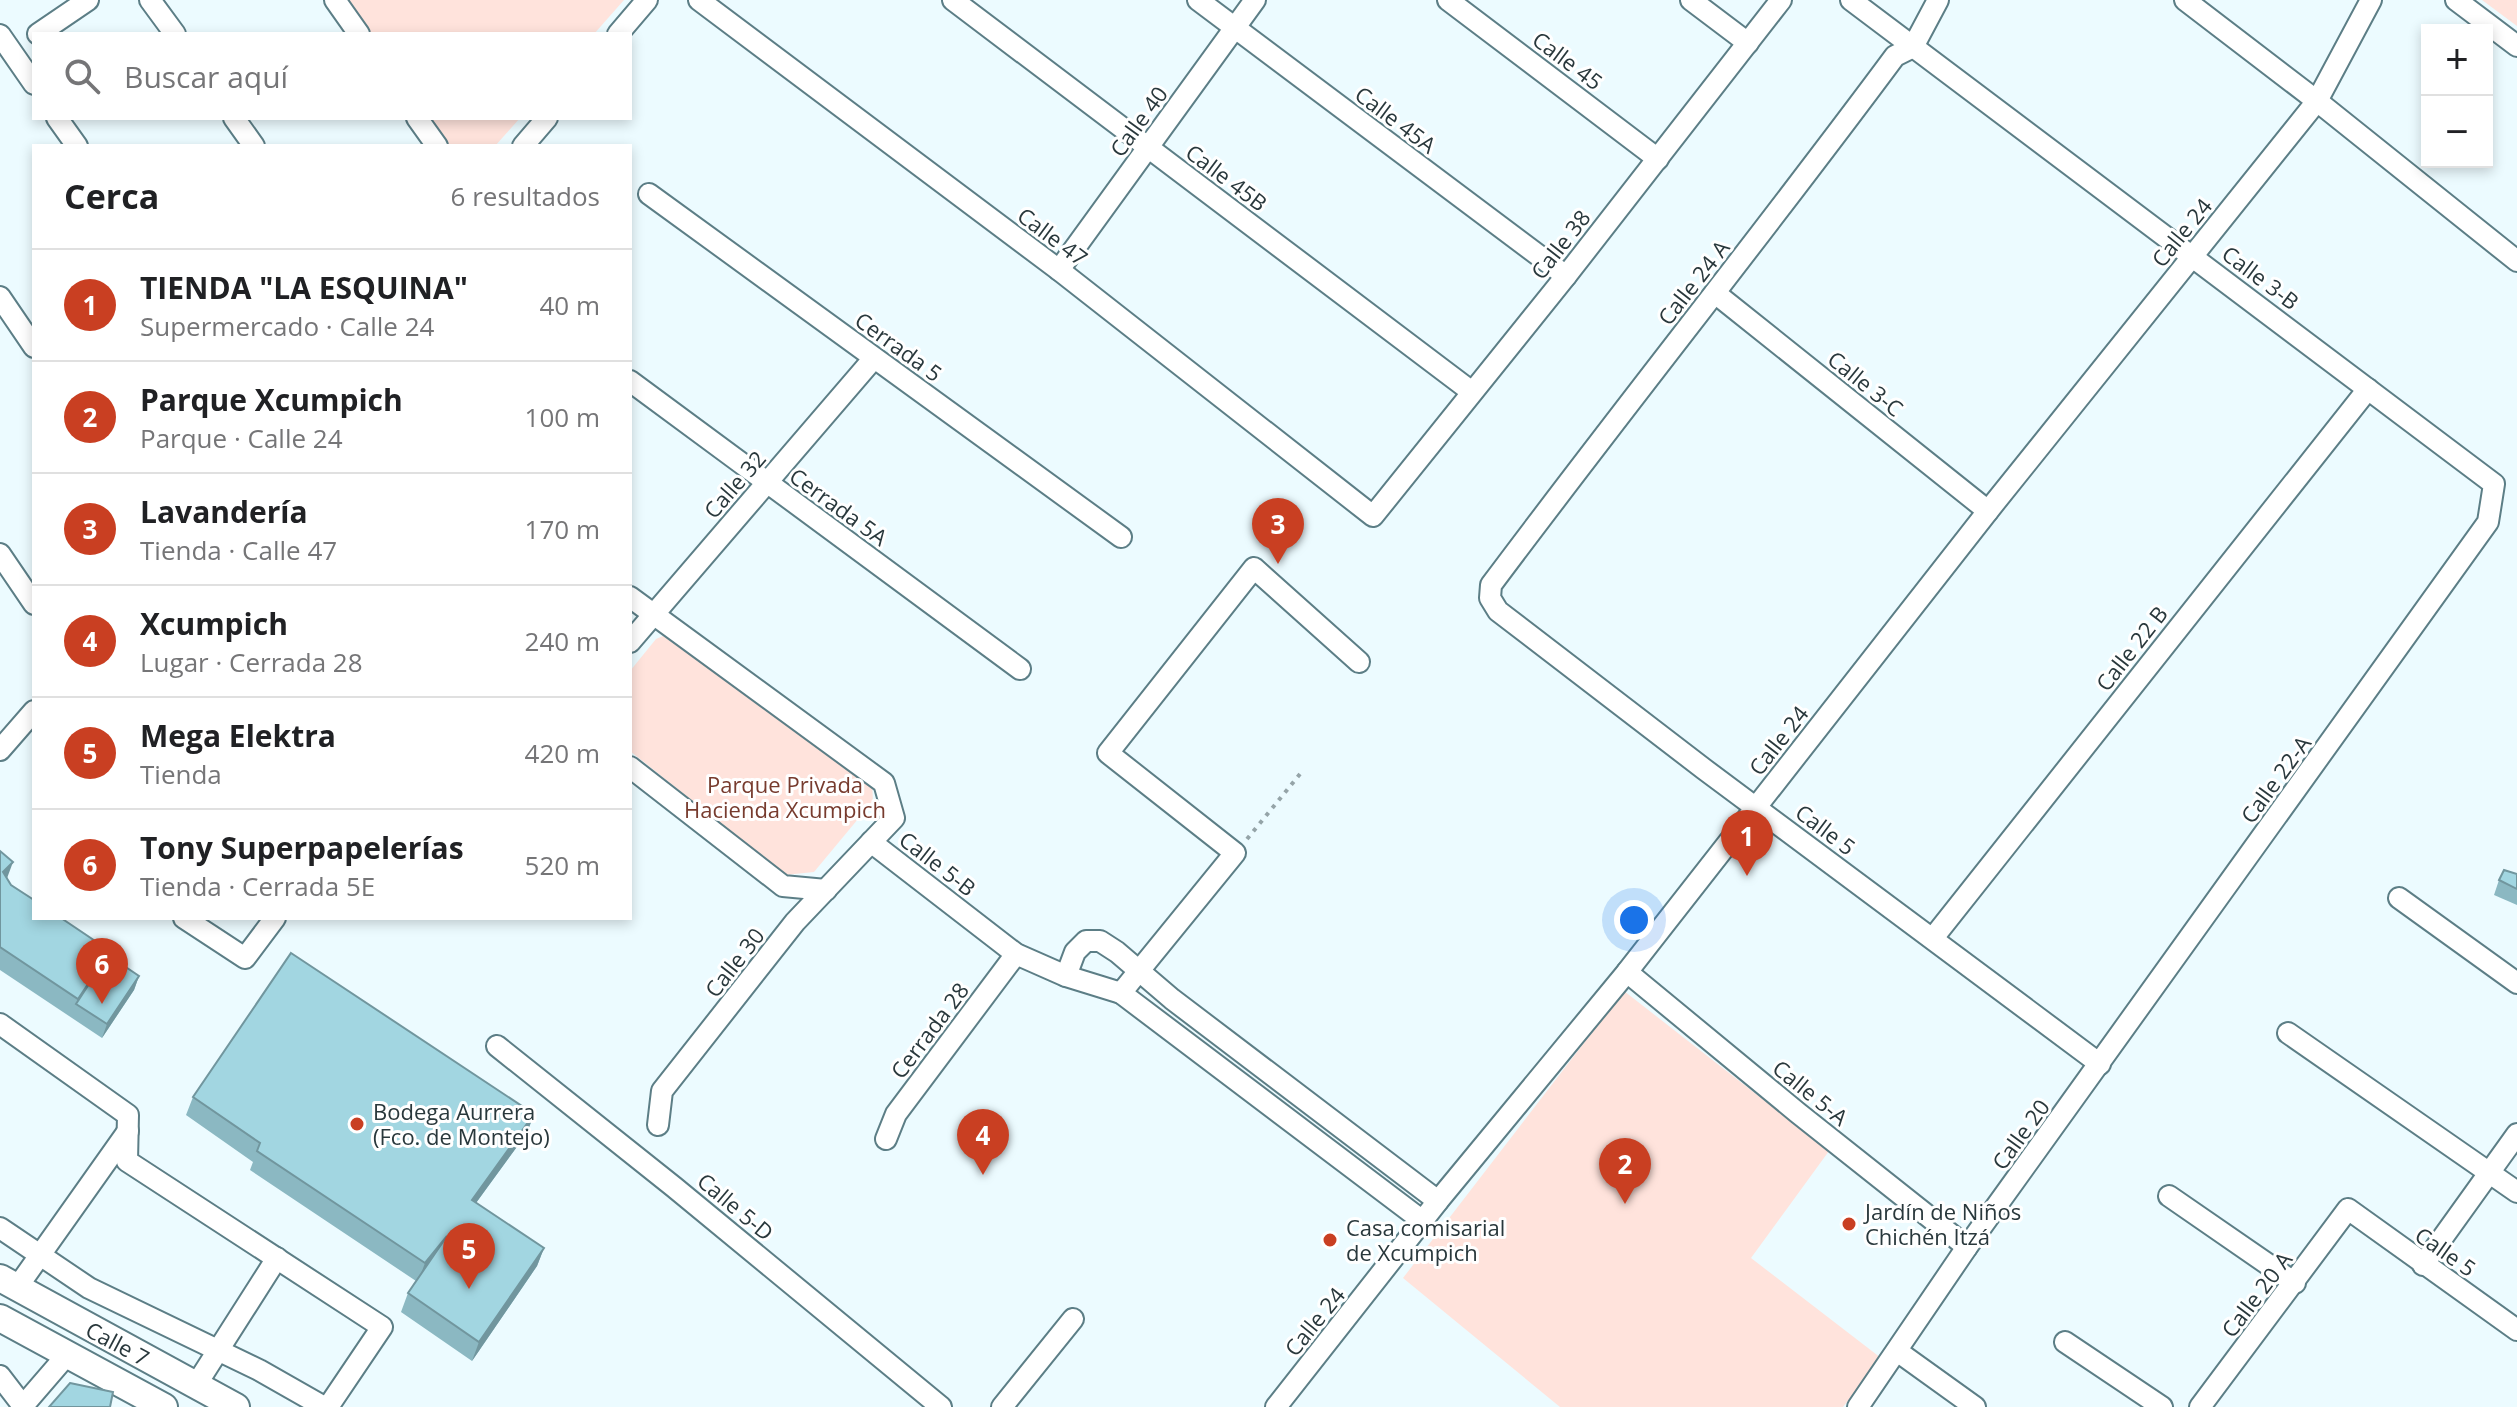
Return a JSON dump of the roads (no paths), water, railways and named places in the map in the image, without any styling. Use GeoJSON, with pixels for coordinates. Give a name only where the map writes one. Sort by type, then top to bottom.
{"type":"FeatureCollection","features":[{"type":"Feature","properties":{"kind":"main road"},"geometry":{"type":"LineString","coordinates":[[0,1310],[8,1284]]}},
{"type":"Feature","properties":{"kind":"main road","name":"Calle 7"},"geometry":{"type":"LineString","coordinates":[[8,1284],[189,1396],[236,1407]]}},
{"type":"Feature","properties":{"kind":"main road"},"geometry":{"type":"LineString","coordinates":[[0,1318],[157,1405]]}},
{"type":"Feature","properties":{"kind":"street"},"geometry":{"type":"LineString","coordinates":[[42,32],[88,0]]}},
{"type":"Feature","properties":{"kind":"street"},"geometry":{"type":"LineString","coordinates":[[150,0],[174,32]]}},
{"type":"Feature","properties":{"kind":"street"},"geometry":{"type":"LineString","coordinates":[[335,0],[358,32]]}},
{"type":"Feature","properties":{"kind":"street"},"geometry":{"type":"LineString","coordinates":[[620,32],[647,0]]}},
{"type":"Feature","properties":{"kind":"street","name":"Calle 47"},"geometry":{"type":"LineString","coordinates":[[699,0],[1059,270],[1373,516]]}},
{"type":"Feature","properties":{"kind":"street","name":"Calle 45B"},"geometry":{"type":"LineString","coordinates":[[953,0],[1472,392]]}},
{"type":"Feature","properties":{"kind":"street","name":"Calle 45A"},"geometry":{"type":"LineString","coordinates":[[1198,0],[1566,276]]}},
{"type":"Feature","properties":{"kind":"street","name":"Calle 40"},"geometry":{"type":"LineString","coordinates":[[1059,270],[1255,0]]}},
{"type":"Feature","properties":{"kind":"street","name":"Calle 45"},"geometry":{"type":"LineString","coordinates":[[1448,0],[1658,159]]}},
{"type":"Feature","properties":{"kind":"street"},"geometry":{"type":"LineString","coordinates":[[1691,0],[1748,43]]}},
{"type":"Feature","properties":{"kind":"street","name":"Calle 38"},"geometry":{"type":"LineString","coordinates":[[1373,516],[1566,276],[1781,0]]}},
{"type":"Feature","properties":{"kind":"street","name":"Calle 3-B"},"geometry":{"type":"LineString","coordinates":[[1851,0],[2494,484],[2488,522]]}},
{"type":"Feature","properties":{"kind":"street","name":"Calle 24 A"},"geometry":{"type":"LineString","coordinates":[[1490,598],[1491,585],[1607,430],[1895,56],[1913,47],[1938,0]]}},
{"type":"Feature","properties":{"kind":"street"},"geometry":{"type":"LineString","coordinates":[[2185,0],[2517,261]]}},
{"type":"Feature","properties":{"kind":"street","name":"Calle 24"},"geometry":{"type":"LineString","coordinates":[[1276,1407],[1438,1201],[1627,972],[1988,511],[2317,101],[2371,0]]}},
{"type":"Feature","properties":{"kind":"street"},"geometry":{"type":"LineString","coordinates":[[2456,0],[2517,46]]}},
{"type":"Feature","properties":{"kind":"street"},"geometry":{"type":"LineString","coordinates":[[32,38],[4,49],[32,82]]}},
{"type":"Feature","properties":{"kind":"street"},"geometry":{"type":"LineString","coordinates":[[58,120],[76,144]]}},
{"type":"Feature","properties":{"kind":"street"},"geometry":{"type":"LineString","coordinates":[[235,120],[253,144]]}},
{"type":"Feature","properties":{"kind":"street"},"geometry":{"type":"LineString","coordinates":[[418,120],[436,144]]}},
{"type":"Feature","properties":{"kind":"street"},"geometry":{"type":"LineString","coordinates":[[525,144],[545,120]]}},
{"type":"Feature","properties":{"kind":"street","name":"Cerrada 5"},"geometry":{"type":"LineString","coordinates":[[649,194],[1121,537]]}},
{"type":"Feature","properties":{"kind":"street","name":"Calle 3-C"},"geometry":{"type":"LineString","coordinates":[[1715,293],[1988,511]]}},
{"type":"Feature","properties":{"kind":"street"},"geometry":{"type":"LineString","coordinates":[[0,297],[32,344]]}},
{"type":"Feature","properties":{"kind":"street","name":"Calle 32"},"geometry":{"type":"LineString","coordinates":[[632,640],[874,358]]}},
{"type":"Feature","properties":{"kind":"street","name":"Cerrada 5A"},"geometry":{"type":"LineString","coordinates":[[632,382],[1020,669]]}},
{"type":"Feature","properties":{"kind":"street","name":"Calle 22 B"},"geometry":{"type":"LineString","coordinates":[[1933,938],[2368,389]]}},
{"type":"Feature","properties":{"kind":"street","name":"Calle 22-A"},"geometry":{"type":"LineString","coordinates":[[2100,1064],[2488,522]]}},
{"type":"Feature","properties":{"kind":"street"},"geometry":{"type":"LineString","coordinates":[[0,554],[32,601]]}},
{"type":"Feature","properties":{"kind":"street"},"geometry":{"type":"LineString","coordinates":[[1121,993],[1235,853],[1108,753],[1254,568],[1359,662]]}},
{"type":"Feature","properties":{"kind":"street"},"geometry":{"type":"LineString","coordinates":[[632,598],[654,614]]}},
{"type":"Feature","properties":{"kind":"street","name":"Calle 5"},"geometry":{"type":"LineString","coordinates":[[1490,598],[1498,611],[2100,1064]]}},
{"type":"Feature","properties":{"kind":"street","name":"Calle 5-B"},"geometry":{"type":"LineString","coordinates":[[654,614],[884,783],[894,818],[871,842],[1016,954],[1066,976],[1121,993],[1424,1222]]}},
{"type":"Feature","properties":{"kind":"street"},"geometry":{"type":"LineString","coordinates":[[0,750],[32,713]]}},
{"type":"Feature","properties":{"kind":"street"},"geometry":{"type":"LineString","coordinates":[[632,769],[783,886],[826,890]]}},
{"type":"Feature","properties":{"kind":"street","name":"Calle 30"},"geometry":{"type":"LineString","coordinates":[[658,1125],[662,1091],[795,922],[871,842]]}},
{"type":"Feature","properties":{"kind":"street"},"geometry":{"type":"LineString","coordinates":[[2399,898],[2517,983]]}},
{"type":"Feature","properties":{"kind":"street"},"geometry":{"type":"LineString","coordinates":[[187,920],[245,958],[274,920]]}},
{"type":"Feature","properties":{"kind":"street"},"geometry":{"type":"LineString","coordinates":[[1066,976],[1075,952],[1086,941],[1100,941],[1438,1201]]}},
{"type":"Feature","properties":{"kind":"street","name":"Cerrada 28"},"geometry":{"type":"LineString","coordinates":[[886,1139],[896,1114],[1016,954]]}},
{"type":"Feature","properties":{"kind":"street","name":"Calle 5-A"},"geometry":{"type":"LineString","coordinates":[[1627,972],[1967,1247]]}},
{"type":"Feature","properties":{"kind":"street"},"geometry":{"type":"LineString","coordinates":[[0,1024],[128,1115],[127,1161],[382,1327],[326,1407],[218,1350],[89,1288],[0,1228]]}},
{"type":"Feature","properties":{"kind":"street"},"geometry":{"type":"LineString","coordinates":[[2288,1033],[2517,1192]]}},
{"type":"Feature","properties":{"kind":"street","name":"Calle 5-D"},"geometry":{"type":"LineString","coordinates":[[497,1046],[941,1407]]}},
{"type":"Feature","properties":{"kind":"street","name":"Calle 20"},"geometry":{"type":"LineString","coordinates":[[1858,1407],[1967,1247],[2100,1064]]}},
{"type":"Feature","properties":{"kind":"street"},"geometry":{"type":"LineString","coordinates":[[8,1284],[40,1256],[128,1131]]}},
{"type":"Feature","properties":{"kind":"street"},"geometry":{"type":"LineString","coordinates":[[2423,1265],[2517,1134]]}},
{"type":"Feature","properties":{"kind":"street"},"geometry":{"type":"LineString","coordinates":[[2169,1196],[2295,1283]]}},
{"type":"Feature","properties":{"kind":"street","name":"Calle 5"},"geometry":{"type":"LineString","coordinates":[[2348,1209],[2517,1330]]}},
{"type":"Feature","properties":{"kind":"street","name":"Calle 20 A"},"geometry":{"type":"LineString","coordinates":[[2200,1407],[2348,1209]]}},
{"type":"Feature","properties":{"kind":"street"},"geometry":{"type":"LineString","coordinates":[[189,1396],[277,1258]]}},
{"type":"Feature","properties":{"kind":"street"},"geometry":{"type":"LineString","coordinates":[[1002,1407],[1073,1319]]}},
{"type":"Feature","properties":{"kind":"street"},"geometry":{"type":"LineString","coordinates":[[2065,1342],[2162,1407]]}},
{"type":"Feature","properties":{"kind":"street"},"geometry":{"type":"LineString","coordinates":[[1897,1351],[1975,1407]]}},
{"type":"Feature","properties":{"kind":"street"},"geometry":{"type":"LineString","coordinates":[[0,1376],[22,1406],[66,1356]]}},
{"type":"Feature","properties":{"kind":"place","name":"Lavandería"},"geometry":{"type":"Point","coordinates":[1278,564]}},
{"type":"Feature","properties":{"kind":"place","name":"TIENDA \"LA ESQUINA\""},"geometry":{"type":"Point","coordinates":[1747,876]}},
{"type":"Feature","properties":{"kind":"place","name":"Tony Superpapelerías"},"geometry":{"type":"Point","coordinates":[102,1004]}},
{"type":"Feature","properties":{"kind":"place","name":"Bodega Aurrera (Fco. de Montejo)"},"geometry":{"type":"Point","coordinates":[357,1124]}},
{"type":"Feature","properties":{"kind":"place","name":"Xcumpich"},"geometry":{"type":"Point","coordinates":[983,1175]}},
{"type":"Feature","properties":{"kind":"place","name":"Parque Xcumpich"},"geometry":{"type":"Point","coordinates":[1625,1204]}},
{"type":"Feature","properties":{"kind":"place","name":"Jardín de Niños Chichén Itzá"},"geometry":{"type":"Point","coordinates":[1849,1224]}},
{"type":"Feature","properties":{"kind":"place","name":"Casa comisarial de Xcumpich"},"geometry":{"type":"Point","coordinates":[1330,1240]}},
{"type":"Feature","properties":{"kind":"place","name":"Mega Elektra"},"geometry":{"type":"Point","coordinates":[469,1289]}},
{"type":"Feature","properties":{"kind":"park label","name":"Parque Privada Hacienda Xcumpich"},"geometry":{"type":"Point","coordinates":[785,796]}}]}
